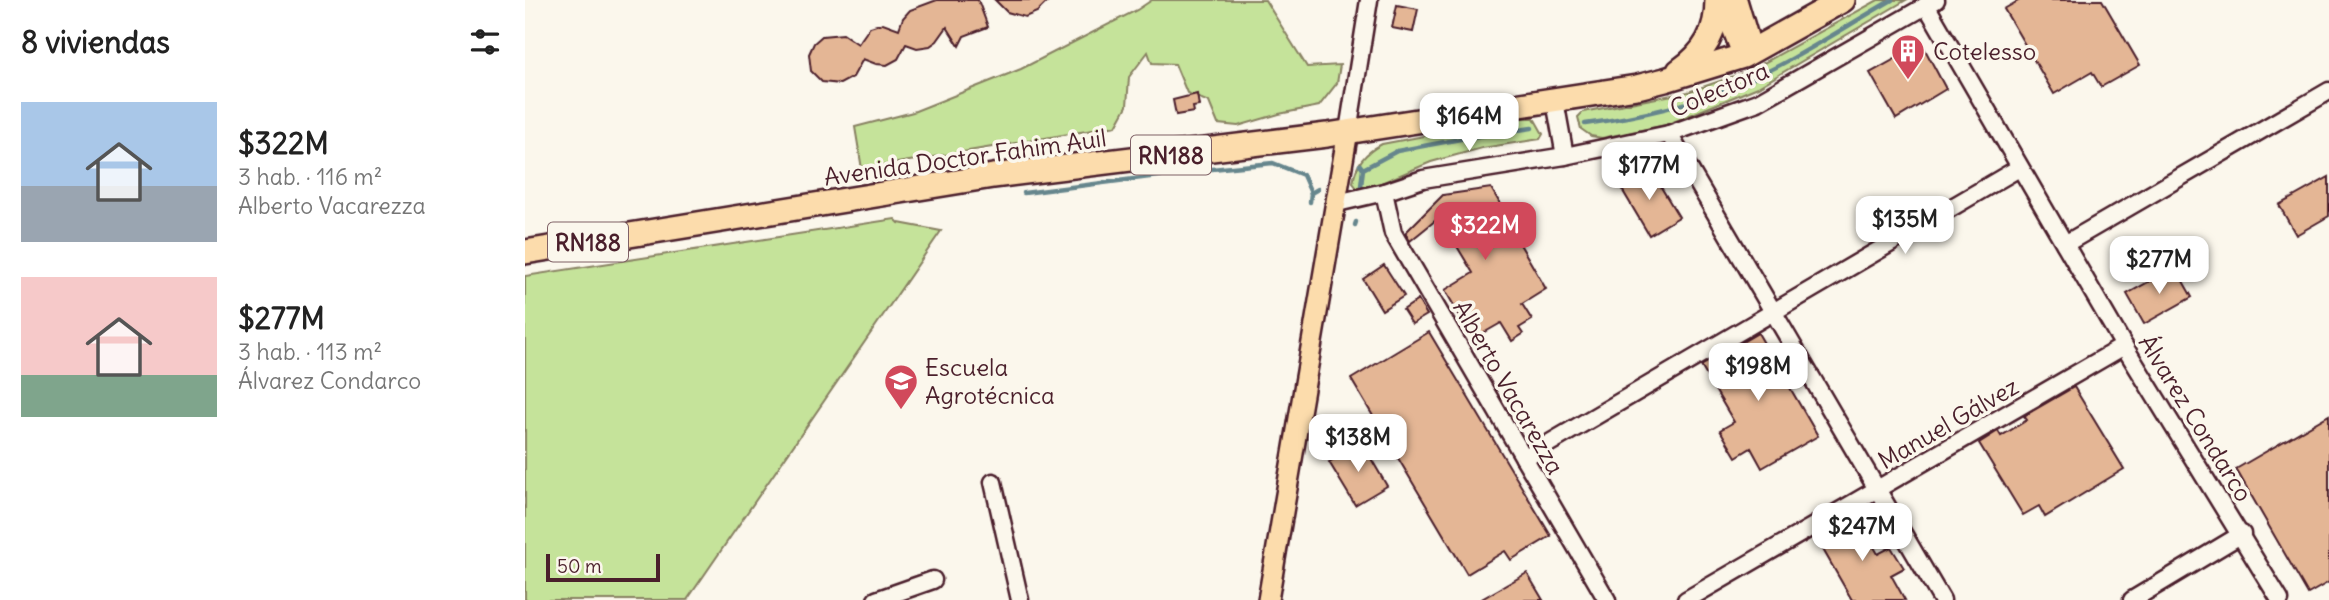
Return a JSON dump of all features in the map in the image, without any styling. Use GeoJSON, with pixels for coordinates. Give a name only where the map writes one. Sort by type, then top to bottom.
{"type":"FeatureCollection","features":[{"type":"Feature","properties":{"kind":"highway"},"geometry":{"type":"LineString","coordinates":[[1665,80],[1690,63],[1706,47],[1713,33],[1719,0]]}},
{"type":"Feature","properties":{"kind":"highway","name":"RN188"},"geometry":{"type":"LineString","coordinates":[[1747,53],[1843,0]]}},
{"type":"Feature","properties":{"kind":"highway","name":"Avenida Doctor Fahim Auil"},"geometry":{"type":"LineString","coordinates":[[525,252],[993,176],[1217,150],[1555,101],[1665,80],[1747,53]]}},
{"type":"Feature","properties":{"kind":"main road"},"geometry":{"type":"LineString","coordinates":[[1719,0],[1747,53]]}},
{"type":"Feature","properties":{"kind":"main road"},"geometry":{"type":"LineString","coordinates":[[1737,0],[1747,53]]}},
{"type":"Feature","properties":{"kind":"main road"},"geometry":{"type":"LineString","coordinates":[[1268,600],[1349,131]]}},
{"type":"Feature","properties":{"kind":"street"},"geometry":{"type":"LineString","coordinates":[[1349,131],[1369,0]]}},
{"type":"Feature","properties":{"kind":"street","name":"Colectora"},"geometry":{"type":"LineString","coordinates":[[1337,203],[1423,179],[1565,156],[1669,134],[1758,102],[1931,3]]}},
{"type":"Feature","properties":{"kind":"street","name":"Álvarez Condarco"},"geometry":{"type":"LineString","coordinates":[[1931,3],[2019,168],[2124,346],[2242,534],[2280,600]]}},
{"type":"Feature","properties":{"kind":"street"},"geometry":{"type":"LineString","coordinates":[[2064,244],[2329,90]]}},
{"type":"Feature","properties":{"kind":"street"},"geometry":{"type":"LineString","coordinates":[[1555,101],[1565,156]]}},
{"type":"Feature","properties":{"kind":"street"},"geometry":{"type":"LineString","coordinates":[[1669,134],[1942,600]]}},
{"type":"Feature","properties":{"kind":"street"},"geometry":{"type":"LineString","coordinates":[[1524,458],[2019,168]]}},
{"type":"Feature","properties":{"kind":"street","name":"Alberto Vacarezza"},"geometry":{"type":"LineString","coordinates":[[1384,192],[1393,233],[1607,600]]}},
{"type":"Feature","properties":{"kind":"street","name":"Manuel Gálvez"},"geometry":{"type":"LineString","coordinates":[[1686,600],[2124,346]]}},
{"type":"Feature","properties":{"kind":"street"},"geometry":{"type":"LineString","coordinates":[[993,482],[1020,600]]}},
{"type":"Feature","properties":{"kind":"street"},"geometry":{"type":"LineString","coordinates":[[2132,600],[2242,534]]}},
{"type":"Feature","properties":{"kind":"street"},"geometry":{"type":"LineString","coordinates":[[876,600],[933,580]]}},
{"type":"Feature","properties":{"kind":"green space"},"geometry":{"type":"Polygon","coordinates":[[[1152,0],[1265,0],[1307,67],[1340,65],[1337,83],[1319,106],[1238,126],[1218,124],[1209,102],[1187,93],[1175,64],[1152,63],[1148,52],[1129,77],[1127,106],[1116,126],[862,169],[855,127],[913,112],[1021,69],[1152,0]]]}},
{"type":"Feature","properties":{"kind":"green space"},"geometry":{"type":"Polygon","coordinates":[[[1878,0],[1906,0],[1758,87],[1666,125],[1602,138],[1591,136],[1581,129],[1578,117],[1583,112],[1688,92],[1749,71],[1878,0]]]}},
{"type":"Feature","properties":{"kind":"green space"},"geometry":{"type":"Polygon","coordinates":[[[1519,118],[1534,118],[1543,134],[1540,139],[1482,148],[1431,162],[1367,189],[1357,188],[1353,183],[1362,159],[1382,144],[1519,118]]]}},
{"type":"Feature","properties":{"kind":"green space"},"geometry":{"type":"Polygon","coordinates":[[[895,219],[899,223],[941,231],[687,600],[525,600],[525,276],[895,219]]]}},
{"type":"Feature","properties":{"kind":"building"},"geometry":{"type":"Polygon","coordinates":[[[937,0],[978,0],[988,27],[964,36],[959,46],[947,27],[930,46],[917,48],[906,44],[898,59],[887,65],[863,59],[853,77],[840,84],[822,82],[811,71],[809,54],[814,43],[822,36],[843,34],[858,44],[870,27],[883,23],[899,29],[910,10],[937,0]]]}},
{"type":"Feature","properties":{"kind":"building"},"geometry":{"type":"Polygon","coordinates":[[[995,0],[1049,0],[1037,12],[1025,17],[1007,12],[995,0]]]}},
{"type":"Feature","properties":{"kind":"building"},"geometry":{"type":"Polygon","coordinates":[[[2020,0],[2102,0],[2140,65],[2101,87],[2092,72],[2054,94],[2004,9],[2020,0]]]}},
{"type":"Feature","properties":{"kind":"building"},"geometry":{"type":"Polygon","coordinates":[[[1397,5],[1418,9],[1413,32],[1392,28],[1397,5]]]}},
{"type":"Feature","properties":{"kind":"building","name":"Cotelesso"},"geometry":{"type":"Polygon","coordinates":[[[1922,44],[1946,89],[1896,119],[1870,73],[1922,44]]]}},
{"type":"Feature","properties":{"kind":"building"},"geometry":{"type":"Polygon","coordinates":[[[1197,94],[1199,106],[1193,107],[1194,112],[1176,115],[1173,100],[1197,94]]]}},
{"type":"Feature","properties":{"kind":"building"},"geometry":{"type":"Polygon","coordinates":[[[1650,169],[1679,217],[1649,235],[1620,186],[1650,169]]]}},
{"type":"Feature","properties":{"kind":"building"},"geometry":{"type":"Polygon","coordinates":[[[2329,177],[2329,216],[2296,235],[2279,205],[2329,177]]]}},
{"type":"Feature","properties":{"kind":"building"},"geometry":{"type":"Polygon","coordinates":[[[1491,188],[1502,207],[1499,208],[1546,289],[1522,304],[1532,320],[1519,328],[1523,334],[1512,341],[1501,323],[1473,339],[1445,290],[1473,273],[1455,243],[1450,246],[1436,220],[1410,241],[1405,233],[1443,195],[1491,188]]]}},
{"type":"Feature","properties":{"kind":"building"},"geometry":{"type":"Polygon","coordinates":[[[1384,265],[1404,296],[1382,310],[1363,279],[1384,265]]]}},
{"type":"Feature","properties":{"kind":"building"},"geometry":{"type":"Polygon","coordinates":[[[2175,267],[2192,297],[2144,324],[2127,294],[2175,267]]]}},
{"type":"Feature","properties":{"kind":"building"},"geometry":{"type":"Polygon","coordinates":[[[1418,300],[1427,315],[1412,324],[1403,310],[1418,300]]]}},
{"type":"Feature","properties":{"kind":"building"},"geometry":{"type":"Polygon","coordinates":[[[1429,332],[1551,536],[1511,560],[1505,551],[1467,574],[1351,379],[1429,332]]]}},
{"type":"Feature","properties":{"kind":"building"},"geometry":{"type":"Polygon","coordinates":[[[1758,333],[1818,436],[1762,468],[1751,448],[1736,457],[1720,430],[1734,422],[1701,366],[1758,333]]]}},
{"type":"Feature","properties":{"kind":"building"},"geometry":{"type":"Polygon","coordinates":[[[2074,387],[2124,469],[2045,517],[2039,506],[2023,515],[1979,443],[1998,431],[2001,436],[2027,420],[2024,416],[2074,387]]]}},
{"type":"Feature","properties":{"kind":"building"},"geometry":{"type":"Polygon","coordinates":[[[2329,415],[2329,582],[2308,594],[2236,469],[2329,415]]]}},
{"type":"Feature","properties":{"kind":"building"},"geometry":{"type":"Polygon","coordinates":[[[1362,443],[1387,486],[1355,505],[1329,462],[1362,443]]]}},
{"type":"Feature","properties":{"kind":"building"},"geometry":{"type":"Polygon","coordinates":[[[1856,516],[1878,554],[1891,547],[1904,568],[1891,575],[1905,600],[1852,600],[1817,539],[1856,516]]]}},
{"type":"Feature","properties":{"kind":"building"},"geometry":{"type":"Polygon","coordinates":[[[1527,573],[1543,600],[1480,600],[1527,573]]]}},
{"type":"Feature","properties":{"kind":"waterway"},"geometry":{"type":"LineString","coordinates":[[1585,124],[1662,110],[1736,86],[1796,56],[1892,0]]}},
{"type":"Feature","properties":{"kind":"waterway"},"geometry":{"type":"LineString","coordinates":[[1360,165],[1363,169],[1397,151],[1532,128]]}},
{"type":"Feature","properties":{"kind":"waterway"},"geometry":{"type":"LineString","coordinates":[[1212,169],[1273,163],[1303,175],[1311,193]]}},
{"type":"Feature","properties":{"kind":"waterway"},"geometry":{"type":"LineString","coordinates":[[1361,186],[1363,169]]}},
{"type":"Feature","properties":{"kind":"waterway"},"geometry":{"type":"LineString","coordinates":[[1024,193],[1189,172]]}},
{"type":"Feature","properties":{"kind":"waterway"},"geometry":{"type":"LineString","coordinates":[[1310,202],[1311,193],[1318,189]]}},
{"type":"Feature","properties":{"kind":"place","name":"Cotelesso"},"geometry":{"type":"Point","coordinates":[1908,81]}},
{"type":"Feature","properties":{"kind":"place","name":"Escuela Agrotécnica"},"geometry":{"type":"Point","coordinates":[901,411]}}]}
